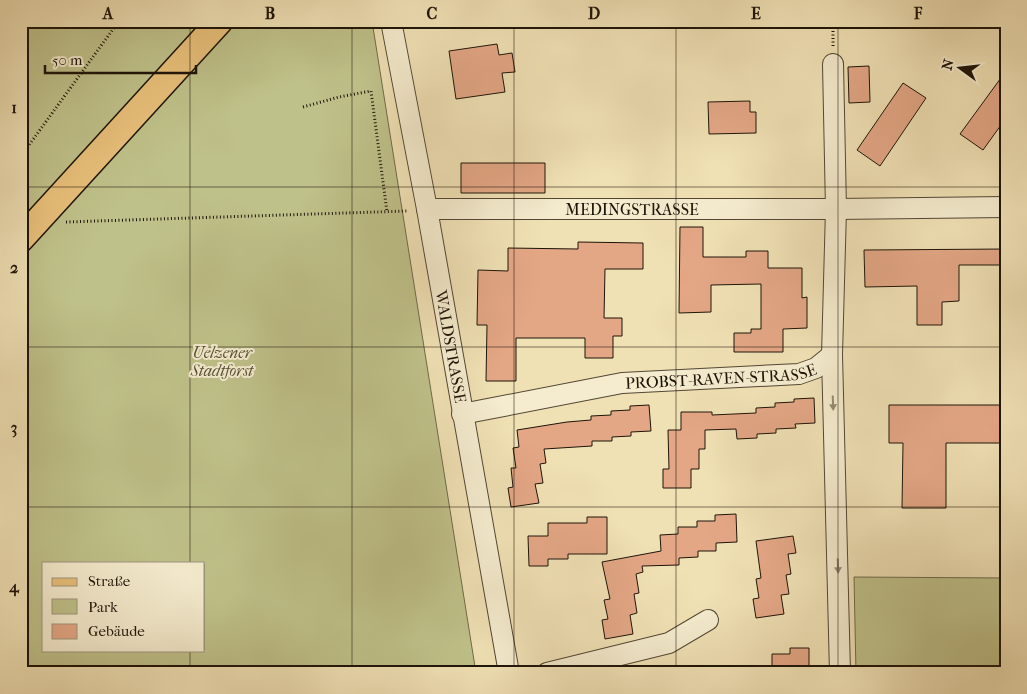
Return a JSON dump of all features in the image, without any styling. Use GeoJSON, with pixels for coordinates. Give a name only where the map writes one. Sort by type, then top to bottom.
{"type":"FeatureCollection","features":[{"type":"Feature","properties":{"kind":"main road"},"geometry":{"type":"LineString","coordinates":[[28,231],[220,21]]}},
{"type":"Feature","properties":{"kind":"street","name":"WALDSTRASSE"},"geometry":{"type":"LineString","coordinates":[[391,21],[427,209],[509,673]]}},
{"type":"Feature","properties":{"kind":"street"},"geometry":{"type":"LineString","coordinates":[[833,64],[836,209]]}},
{"type":"Feature","properties":{"kind":"street","name":"MEDINGSTRASSE"},"geometry":{"type":"LineString","coordinates":[[427,209],[1006,207]]}},
{"type":"Feature","properties":{"kind":"street","name":"PROBST-RAVEN-STRASSE"},"geometry":{"type":"LineString","coordinates":[[462,414],[622,383],[799,374],[816,368],[832,355],[836,209]]}},
{"type":"Feature","properties":{"kind":"street"},"geometry":{"type":"LineString","coordinates":[[832,355],[840,673]]}},
{"type":"Feature","properties":{"kind":"street"},"geometry":{"type":"LineString","coordinates":[[547,673],[669,643],[708,620]]}},
{"type":"Feature","properties":{"kind":"path"},"geometry":{"type":"LineString","coordinates":[[21,156],[119,21]]}},
{"type":"Feature","properties":{"kind":"path"},"geometry":{"type":"LineString","coordinates":[[304,107],[339,97],[372,92],[387,212]]}},
{"type":"Feature","properties":{"kind":"path"},"geometry":{"type":"LineString","coordinates":[[28,231],[427,209]]}},
{"type":"Feature","properties":{"kind":"green space","name":"Uelzener Stadtforst"},"geometry":{"type":"Polygon","coordinates":[[[21,21],[372,21],[476,673],[21,673],[21,21]]]}},
{"type":"Feature","properties":{"kind":"green space"},"geometry":{"type":"Polygon","coordinates":[[[854,577],[1006,578],[1006,673],[856,673],[854,577]]]}},
{"type":"Feature","properties":{"kind":"building"},"geometry":{"type":"Polygon","coordinates":[[[497,44],[499,55],[512,53],[515,72],[502,73],[505,92],[456,99],[449,51],[497,44]]]}},
{"type":"Feature","properties":{"kind":"building"},"geometry":{"type":"Polygon","coordinates":[[[869,66],[870,102],[849,103],[848,67],[869,66]]]}},
{"type":"Feature","properties":{"kind":"building"},"geometry":{"type":"Polygon","coordinates":[[[1006,71],[1006,118],[983,150],[960,134],[1006,71]]]}},
{"type":"Feature","properties":{"kind":"building"},"geometry":{"type":"Polygon","coordinates":[[[903,83],[926,98],[880,166],[857,150],[903,83]]]}},
{"type":"Feature","properties":{"kind":"building"},"geometry":{"type":"Polygon","coordinates":[[[750,101],[750,112],[756,112],[756,133],[709,134],[708,102],[750,101]]]}},
{"type":"Feature","properties":{"kind":"building"},"geometry":{"type":"Polygon","coordinates":[[[461,163],[545,163],[545,193],[461,193],[461,163]]]}},
{"type":"Feature","properties":{"kind":"building"},"geometry":{"type":"Polygon","coordinates":[[[680,227],[703,227],[703,257],[746,257],[746,251],[768,251],[768,268],[802,268],[802,298],[807,297],[807,328],[783,329],[783,352],[734,352],[734,333],[751,333],[751,329],[761,329],[761,284],[711,285],[711,312],[679,313],[680,227]]]}},
{"type":"Feature","properties":{"kind":"building"},"geometry":{"type":"Polygon","coordinates":[[[578,242],[643,243],[643,269],[605,269],[604,318],[622,318],[622,336],[613,336],[613,358],[585,358],[585,338],[516,338],[516,381],[486,381],[487,325],[477,325],[478,270],[508,271],[508,248],[578,249],[578,242]]]}},
{"type":"Feature","properties":{"kind":"building"},"geometry":{"type":"Polygon","coordinates":[[[1006,249],[1006,265],[959,265],[959,301],[942,302],[942,325],[917,325],[917,286],[865,287],[864,250],[1006,249]]]}},
{"type":"Feature","properties":{"kind":"building"},"geometry":{"type":"Polygon","coordinates":[[[814,398],[815,423],[795,424],[796,428],[776,429],[776,433],[757,434],[757,438],[737,439],[736,429],[705,430],[705,449],[699,449],[699,469],[691,469],[691,488],[663,488],[663,469],[669,469],[668,430],[681,430],[681,412],[712,412],[712,415],[756,413],[756,408],[775,407],[775,403],[794,402],[794,399],[814,398]]]}},
{"type":"Feature","properties":{"kind":"building"},"geometry":{"type":"Polygon","coordinates":[[[649,405],[651,431],[631,432],[631,436],[612,437],[612,441],[592,441],[592,446],[544,449],[546,463],[540,464],[543,483],[535,484],[539,503],[511,507],[508,488],[513,487],[511,468],[516,468],[513,448],[519,447],[517,430],[591,420],[591,416],[611,415],[611,411],[630,410],[630,406],[649,405]]]}},
{"type":"Feature","properties":{"kind":"building"},"geometry":{"type":"Polygon","coordinates":[[[889,405],[1006,405],[1006,443],[946,443],[946,508],[902,508],[903,443],[889,443],[889,405]]]}},
{"type":"Feature","properties":{"kind":"building"},"geometry":{"type":"Polygon","coordinates":[[[736,514],[737,542],[716,543],[716,551],[698,551],[698,557],[679,558],[679,565],[642,566],[643,572],[636,574],[639,593],[634,594],[637,613],[630,615],[633,634],[605,639],[602,620],[608,619],[604,600],[610,599],[602,562],[661,551],[660,535],[678,534],[678,527],[697,527],[697,521],[715,521],[715,515],[736,514]]]}},
{"type":"Feature","properties":{"kind":"building"},"geometry":{"type":"Polygon","coordinates":[[[587,517],[607,517],[607,554],[568,554],[568,559],[548,559],[548,566],[529,566],[528,536],[548,536],[548,523],[587,523],[587,517]]]}},
{"type":"Feature","properties":{"kind":"building"},"geometry":{"type":"Polygon","coordinates":[[[793,536],[796,553],[788,554],[791,574],[786,575],[789,594],[781,595],[784,614],[756,618],[753,599],[759,598],[756,579],[761,578],[756,541],[793,536]]]}},
{"type":"Feature","properties":{"kind":"building"},"geometry":{"type":"Polygon","coordinates":[[[790,648],[809,648],[809,673],[772,673],[772,654],[790,654],[790,648]]]}}]}
